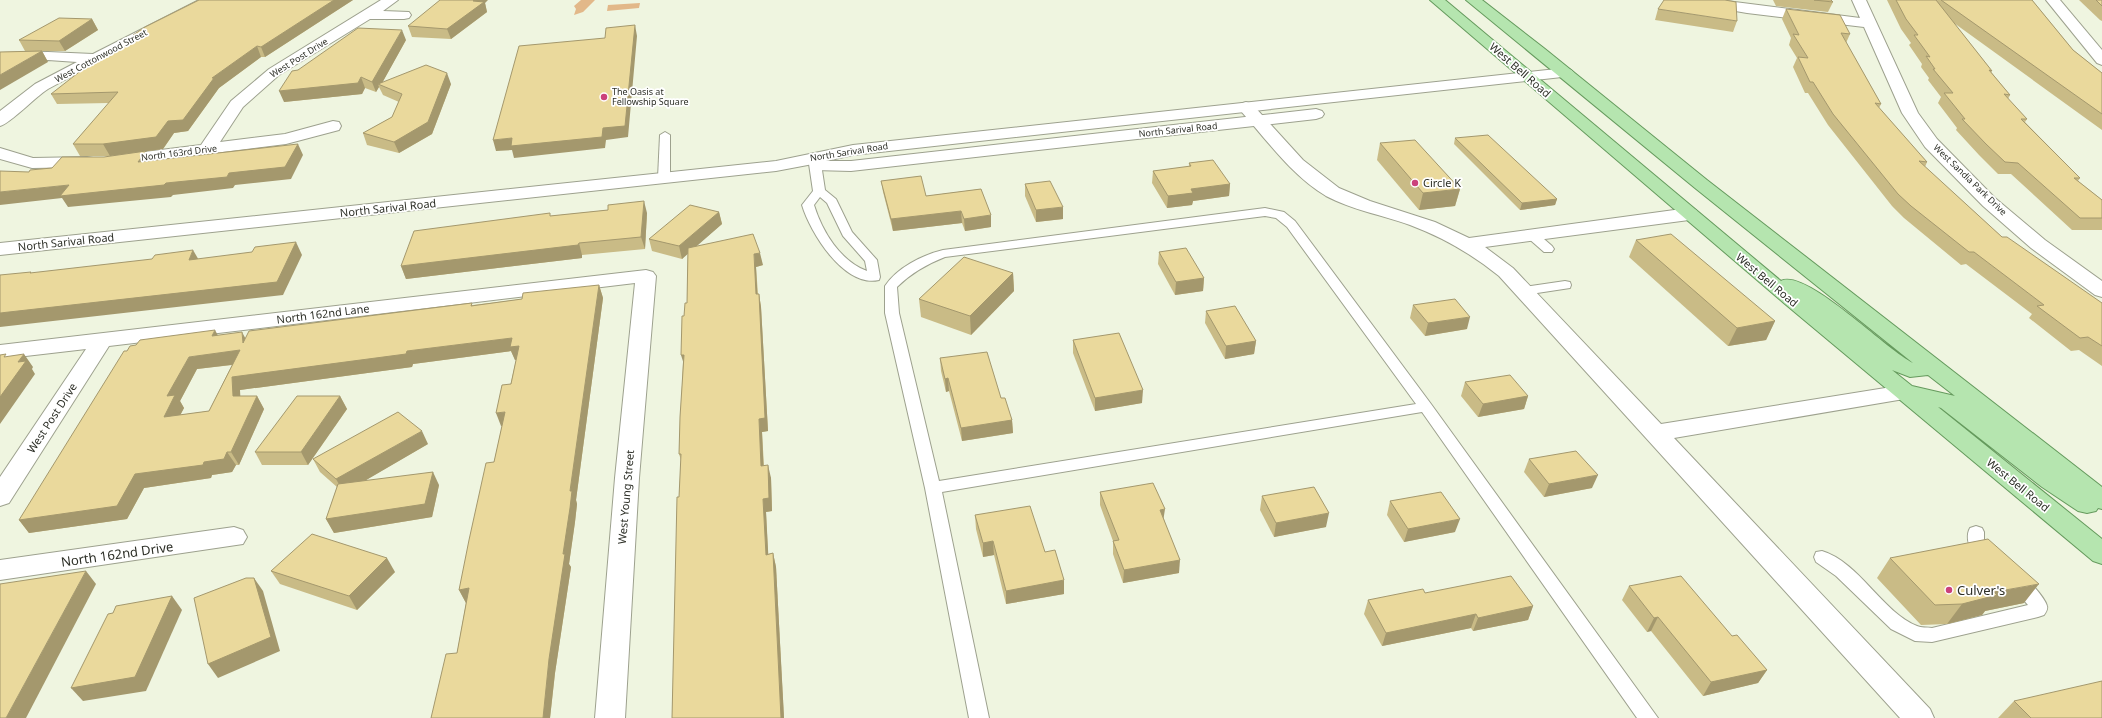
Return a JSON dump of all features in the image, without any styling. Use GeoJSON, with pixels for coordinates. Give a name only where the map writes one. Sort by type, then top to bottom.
{"type":"FeatureCollection","features":[{"type":"Feature","properties":{"kind":"main road","name":"West Bell Road"},"geometry":{"type":"LineString","coordinates":[[1437,0],[1689,214],[2102,554]]}},
{"type":"Feature","properties":{"kind":"main road"},"geometry":{"type":"LineString","coordinates":[[1473,0],[1566,73],[1701,184],[2102,500]]}},
{"type":"Feature","properties":{"kind":"main road"},"geometry":{"type":"LineString","coordinates":[[1736,253],[1821,303],[1900,365],[1910,370],[1933,367]]}},
{"type":"Feature","properties":{"kind":"main road"},"geometry":{"type":"LineString","coordinates":[[1904,392],[1949,402],[2051,481],[2102,513]]}},
{"type":"Feature","properties":{"kind":"street","name":"West Cottonwood Street"},"geometry":{"type":"LineString","coordinates":[[0,120],[41,87],[209,0]]}},
{"type":"Feature","properties":{"kind":"street","name":"West Post Drive"},"geometry":{"type":"LineString","coordinates":[[206,150],[237,104],[274,72],[392,0]]}},
{"type":"Feature","properties":{"kind":"street"},"geometry":{"type":"LineString","coordinates":[[1695,0],[1746,8],[1869,23]]}},
{"type":"Feature","properties":{"kind":"street","name":"West Sandia Park Drive"},"geometry":{"type":"LineString","coordinates":[[1859,0],[1910,113],[1931,143],[1989,202],[2038,244],[2100,288]]}},
{"type":"Feature","properties":{"kind":"street"},"geometry":{"type":"LineString","coordinates":[[2053,0],[2102,60]]}},
{"type":"Feature","properties":{"kind":"street"},"geometry":{"type":"LineString","coordinates":[[368,15],[404,15]]}},
{"type":"Feature","properties":{"kind":"street"},"geometry":{"type":"LineString","coordinates":[[2080,34],[2102,37]]}},
{"type":"Feature","properties":{"kind":"street"},"geometry":{"type":"LineString","coordinates":[[0,57],[48,56],[95,59]]}},
{"type":"Feature","properties":{"kind":"street","name":"North Sarival Road"},"geometry":{"type":"LineString","coordinates":[[0,249],[815,161],[851,166],[1566,73]]}},
{"type":"Feature","properties":{"kind":"street","name":"North Sarival Road"},"geometry":{"type":"LineString","coordinates":[[1253,114],[1578,84]]}},
{"type":"Feature","properties":{"kind":"street"},"geometry":{"type":"LineString","coordinates":[[1253,114],[1303,171],[1333,192],[1354,201],[1418,222],[1467,244],[1494,262],[1524,290],[1919,718]]}},
{"type":"Feature","properties":{"kind":"street","name":"North 163rd Drive"},"geometry":{"type":"LineString","coordinates":[[0,154],[32,163],[110,162],[286,139],[334,126]]}},
{"type":"Feature","properties":{"kind":"street"},"geometry":{"type":"LineString","coordinates":[[1467,244],[1689,214]]}},
{"type":"Feature","properties":{"kind":"street","name":"North 162nd Lane"},"geometry":{"type":"LineString","coordinates":[[0,352],[646,276]]}},
{"type":"Feature","properties":{"kind":"street","name":"West Young Street"},"geometry":{"type":"LineString","coordinates":[[610,718],[627,478],[646,276]]}},
{"type":"Feature","properties":{"kind":"street","name":"West Post Drive"},"geometry":{"type":"LineString","coordinates":[[0,497],[104,339]]}},
{"type":"Feature","properties":{"kind":"street"},"geometry":{"type":"LineString","coordinates":[[1655,433],[1904,392]]}},
{"type":"Feature","properties":{"kind":"street","name":"North 162nd Drive"},"geometry":{"type":"LineString","coordinates":[[0,570],[234,537]]}},
{"type":"Feature","properties":{"kind":"lane"},"geometry":{"type":"LineString","coordinates":[[664,178],[665,135]]}},
{"type":"Feature","properties":{"kind":"lane"},"geometry":{"type":"LineString","coordinates":[[815,161],[819,191],[832,201],[847,233],[871,260],[874,277]]}},
{"type":"Feature","properties":{"kind":"lane"},"geometry":{"type":"LineString","coordinates":[[819,191],[808,205],[818,233],[852,269],[874,277],[891,286]]}},
{"type":"Feature","properties":{"kind":"lane"},"geometry":{"type":"LineString","coordinates":[[980,718],[933,488],[892,313],[891,286],[901,275],[912,267],[943,254],[1265,212],[1280,215],[1292,224],[1648,718]]}},
{"type":"Feature","properties":{"kind":"lane"},"geometry":{"type":"LineString","coordinates":[[1532,235],[1548,249]]}},
{"type":"Feature","properties":{"kind":"lane"},"geometry":{"type":"LineString","coordinates":[[1524,290],[1565,286]]}},
{"type":"Feature","properties":{"kind":"lane"},"geometry":{"type":"LineString","coordinates":[[933,488],[1426,408]]}},
{"type":"Feature","properties":{"kind":"lane"},"geometry":{"type":"LineString","coordinates":[[1822,557],[1842,571],[1897,624],[1907,631],[1922,635],[1947,632],[2038,610],[2038,606],[2032,596],[1979,548],[1976,543],[1976,532]]}},
{"type":"Feature","properties":{"kind":"shaded area"},"geometry":{"type":"Polygon","coordinates":[[[581,0],[595,0],[583,12],[574,15],[576,9],[574,6],[581,0]]]}},
{"type":"Feature","properties":{"kind":"shaded area"},"geometry":{"type":"Polygon","coordinates":[[[640,3],[639,8],[607,11],[608,5],[640,3]]]}},
{"type":"Feature","properties":{"kind":"building"},"geometry":{"type":"Polygon","coordinates":[[[199,0],[334,0],[261,47],[257,46],[212,78],[214,78],[183,120],[168,121],[156,137],[103,144],[73,144],[118,92],[51,94],[83,69],[144,36],[133,35],[145,27],[199,0]]]}},
{"type":"Feature","properties":{"kind":"building"},"geometry":{"type":"Polygon","coordinates":[[[440,0],[474,0],[473,1],[484,2],[447,29],[408,26],[440,0]]]}},
{"type":"Feature","properties":{"kind":"building"},"geometry":{"type":"Polygon","coordinates":[[[1664,0],[1725,0],[1736,2],[1737,21],[1658,9],[1664,0]]]}},
{"type":"Feature","properties":{"kind":"building"},"geometry":{"type":"Polygon","coordinates":[[[1814,0],[1831,0],[1833,2],[1814,0]]]}},
{"type":"Feature","properties":{"kind":"building"},"geometry":{"type":"Polygon","coordinates":[[[1896,0],[1936,0],[1992,71],[1989,70],[2010,95],[2004,94],[2027,119],[2021,119],[2080,178],[2074,178],[2102,200],[2102,218],[2080,218],[2018,163],[2005,162],[1962,119],[1965,119],[1944,93],[1953,93],[1933,69],[1935,69],[1926,56],[1930,57],[1914,35],[1918,35],[1906,19],[1896,0]]]}},
{"type":"Feature","properties":{"kind":"building"},"geometry":{"type":"Polygon","coordinates":[[[1941,0],[2032,0],[2073,50],[2102,73],[2102,114],[1941,0]]]}},
{"type":"Feature","properties":{"kind":"building"},"geometry":{"type":"Polygon","coordinates":[[[2096,0],[2102,0],[2102,6],[2096,0]]]}},
{"type":"Feature","properties":{"kind":"building"},"geometry":{"type":"Polygon","coordinates":[[[1786,9],[1840,15],[1850,34],[1841,33],[1881,104],[1875,103],[1927,162],[1919,161],[2002,237],[2007,237],[2102,303],[2102,346],[2088,337],[2080,338],[2037,306],[2044,305],[1974,252],[1969,252],[1898,194],[1833,114],[1813,82],[1810,82],[1798,57],[1808,58],[1793,34],[1799,35],[1786,9]]]}},
{"type":"Feature","properties":{"kind":"building"},"geometry":{"type":"Polygon","coordinates":[[[59,18],[92,19],[59,41],[19,40],[59,18]]]}},
{"type":"Feature","properties":{"kind":"building","name":"The Oasis at Fellowship Square"},"geometry":{"type":"Polygon","coordinates":[[[635,25],[625,126],[603,128],[602,137],[511,146],[512,138],[493,140],[519,46],[605,38],[606,28],[635,25]]]}},
{"type":"Feature","properties":{"kind":"building"},"geometry":{"type":"Polygon","coordinates":[[[358,28],[402,30],[372,82],[361,77],[358,83],[279,91],[292,71],[298,70],[358,28]]]}},
{"type":"Feature","properties":{"kind":"building"},"geometry":{"type":"Polygon","coordinates":[[[42,51],[0,75],[0,52],[42,51]]]}},
{"type":"Feature","properties":{"kind":"building"},"geometry":{"type":"Polygon","coordinates":[[[426,65],[447,73],[428,122],[394,142],[363,133],[392,117],[402,94],[378,84],[426,65]]]}},
{"type":"Feature","properties":{"kind":"building","name":"Circle K"},"geometry":{"type":"Polygon","coordinates":[[[1488,135],[1557,199],[1522,203],[1455,138],[1488,135]]]}},
{"type":"Feature","properties":{"kind":"building"},"geometry":{"type":"Polygon","coordinates":[[[1415,140],[1460,189],[1423,193],[1380,143],[1415,140]]]}},
{"type":"Feature","properties":{"kind":"building"},"geometry":{"type":"Polygon","coordinates":[[[298,144],[285,167],[229,173],[227,177],[60,196],[69,185],[0,192],[0,171],[29,172],[30,170],[52,168],[62,157],[104,157],[146,151],[138,162],[298,144]]]}},
{"type":"Feature","properties":{"kind":"building"},"geometry":{"type":"Polygon","coordinates":[[[1213,160],[1230,184],[1191,189],[1193,193],[1168,196],[1153,171],[1191,166],[1189,163],[1213,160]]]}},
{"type":"Feature","properties":{"kind":"building"},"geometry":{"type":"Polygon","coordinates":[[[921,176],[926,196],[981,189],[991,215],[964,219],[961,211],[891,219],[881,181],[921,176]]]}},
{"type":"Feature","properties":{"kind":"building"},"geometry":{"type":"Polygon","coordinates":[[[1050,181],[1063,207],[1036,210],[1025,184],[1050,181]]]}},
{"type":"Feature","properties":{"kind":"building"},"geometry":{"type":"Polygon","coordinates":[[[644,201],[641,237],[579,243],[578,245],[401,266],[414,231],[550,213],[550,216],[608,210],[608,205],[644,201]]]}},
{"type":"Feature","properties":{"kind":"building"},"geometry":{"type":"Polygon","coordinates":[[[690,205],[719,212],[679,246],[649,239],[690,205]]]}},
{"type":"Feature","properties":{"kind":"building"},"geometry":{"type":"Polygon","coordinates":[[[753,234],[760,253],[754,254],[756,294],[759,294],[765,418],[759,419],[761,466],[768,465],[769,498],[763,499],[766,555],[773,553],[781,718],[672,718],[677,497],[679,497],[681,454],[679,454],[680,417],[684,355],[681,355],[682,316],[684,316],[685,303],[687,303],[688,248],[753,234]]]}},
{"type":"Feature","properties":{"kind":"building"},"geometry":{"type":"Polygon","coordinates":[[[1671,234],[1775,321],[1737,328],[1636,240],[1671,234]]]}},
{"type":"Feature","properties":{"kind":"building"},"geometry":{"type":"Polygon","coordinates":[[[296,242],[277,282],[0,313],[0,275],[152,259],[155,255],[193,250],[189,260],[252,252],[255,247],[296,242]]]}},
{"type":"Feature","properties":{"kind":"building"},"geometry":{"type":"Polygon","coordinates":[[[1186,248],[1204,278],[1176,282],[1159,252],[1186,248]]]}},
{"type":"Feature","properties":{"kind":"building"},"geometry":{"type":"Polygon","coordinates":[[[964,257],[1013,273],[970,316],[919,299],[964,257]]]}},
{"type":"Feature","properties":{"kind":"building"},"geometry":{"type":"Polygon","coordinates":[[[599,285],[570,491],[572,491],[563,554],[565,554],[549,659],[543,718],[431,718],[446,654],[457,653],[469,588],[459,590],[486,463],[494,462],[505,412],[496,413],[502,385],[511,384],[519,346],[510,347],[512,338],[407,351],[406,354],[232,377],[233,396],[257,396],[231,452],[227,452],[224,459],[204,462],[203,465],[135,474],[117,506],[19,520],[124,351],[127,351],[130,346],[136,345],[140,340],[215,330],[212,336],[242,332],[243,343],[249,331],[472,303],[471,306],[522,299],[523,293],[599,285]],[[240,350],[189,357],[167,396],[175,395],[164,417],[209,411],[240,350]]]}},
{"type":"Feature","properties":{"kind":"building"},"geometry":{"type":"Polygon","coordinates":[[[1455,299],[1470,317],[1428,323],[1413,305],[1455,299]]]}},
{"type":"Feature","properties":{"kind":"building"},"geometry":{"type":"Polygon","coordinates":[[[1235,306],[1256,341],[1226,346],[1206,311],[1235,306]]]}},
{"type":"Feature","properties":{"kind":"building"},"geometry":{"type":"Polygon","coordinates":[[[1119,333],[1143,390],[1095,398],[1073,340],[1119,333]]]}},
{"type":"Feature","properties":{"kind":"building"},"geometry":{"type":"Polygon","coordinates":[[[987,352],[1001,398],[1005,398],[1012,420],[961,428],[948,378],[945,379],[940,358],[987,352]]]}},
{"type":"Feature","properties":{"kind":"building"},"geometry":{"type":"Polygon","coordinates":[[[6,354],[4,357],[24,354],[18,362],[26,361],[0,397],[0,355],[6,354]]]}},
{"type":"Feature","properties":{"kind":"building"},"geometry":{"type":"Polygon","coordinates":[[[1510,375],[1528,396],[1483,404],[1465,382],[1510,375]]]}},
{"type":"Feature","properties":{"kind":"building"},"geometry":{"type":"Polygon","coordinates":[[[297,396],[340,396],[301,452],[255,452],[297,396]]]}},
{"type":"Feature","properties":{"kind":"building"},"geometry":{"type":"Polygon","coordinates":[[[398,412],[422,431],[336,479],[313,459],[398,412]]]}},
{"type":"Feature","properties":{"kind":"building"},"geometry":{"type":"Polygon","coordinates":[[[1576,451],[1598,475],[1549,484],[1529,459],[1576,451]]]}},
{"type":"Feature","properties":{"kind":"building"},"geometry":{"type":"Polygon","coordinates":[[[433,472],[425,504],[326,519],[338,484],[433,472]]]}},
{"type":"Feature","properties":{"kind":"building"},"geometry":{"type":"Polygon","coordinates":[[[1153,483],[1165,509],[1160,510],[1180,560],[1124,570],[1113,541],[1119,540],[1100,492],[1153,483]]]}},
{"type":"Feature","properties":{"kind":"building"},"geometry":{"type":"Polygon","coordinates":[[[1314,487],[1329,513],[1276,523],[1262,496],[1314,487]]]}},
{"type":"Feature","properties":{"kind":"building"},"geometry":{"type":"Polygon","coordinates":[[[1441,492],[1460,519],[1408,529],[1390,501],[1441,492]]]}},
{"type":"Feature","properties":{"kind":"building"},"geometry":{"type":"Polygon","coordinates":[[[1030,506],[1045,552],[1055,550],[1064,580],[1006,591],[993,541],[983,543],[975,515],[1030,506]]]}},
{"type":"Feature","properties":{"kind":"building"},"geometry":{"type":"Polygon","coordinates":[[[312,534],[387,558],[349,596],[271,571],[312,534]]]}},
{"type":"Feature","properties":{"kind":"building"},"geometry":{"type":"Polygon","coordinates":[[[1988,539],[2039,584],[1994,592],[1997,595],[1962,604],[1935,605],[1890,558],[1988,539]]]}},
{"type":"Feature","properties":{"kind":"building"},"geometry":{"type":"Polygon","coordinates":[[[86,571],[6,718],[0,718],[0,584],[86,571]]]}},
{"type":"Feature","properties":{"kind":"building"},"geometry":{"type":"Polygon","coordinates":[[[1511,576],[1533,606],[1478,618],[1476,614],[1386,633],[1368,600],[1423,589],[1425,593],[1511,576]]]}},
{"type":"Feature","properties":{"kind":"building"},"geometry":{"type":"Polygon","coordinates":[[[1681,576],[1732,636],[1737,635],[1767,670],[1711,682],[1658,617],[1654,618],[1629,586],[1681,576]]]}},
{"type":"Feature","properties":{"kind":"building"},"geometry":{"type":"Polygon","coordinates":[[[246,578],[254,578],[271,637],[208,664],[194,598],[246,578]]]}},
{"type":"Feature","properties":{"kind":"building"},"geometry":{"type":"Polygon","coordinates":[[[172,596],[135,677],[71,688],[108,614],[113,613],[116,606],[172,596]]]}},
{"type":"Feature","properties":{"kind":"building"},"geometry":{"type":"Polygon","coordinates":[[[2102,681],[2102,718],[2031,718],[2014,701],[2102,681]]]}},
{"type":"Feature","properties":{"kind":"place","name":"The Oasis at Fellowship Square"},"geometry":{"type":"Point","coordinates":[604,97]}},
{"type":"Feature","properties":{"kind":"place","name":"Circle K"},"geometry":{"type":"Point","coordinates":[1415,183]}},
{"type":"Feature","properties":{"kind":"place","name":"Culver's"},"geometry":{"type":"Point","coordinates":[1949,590]}}]}
